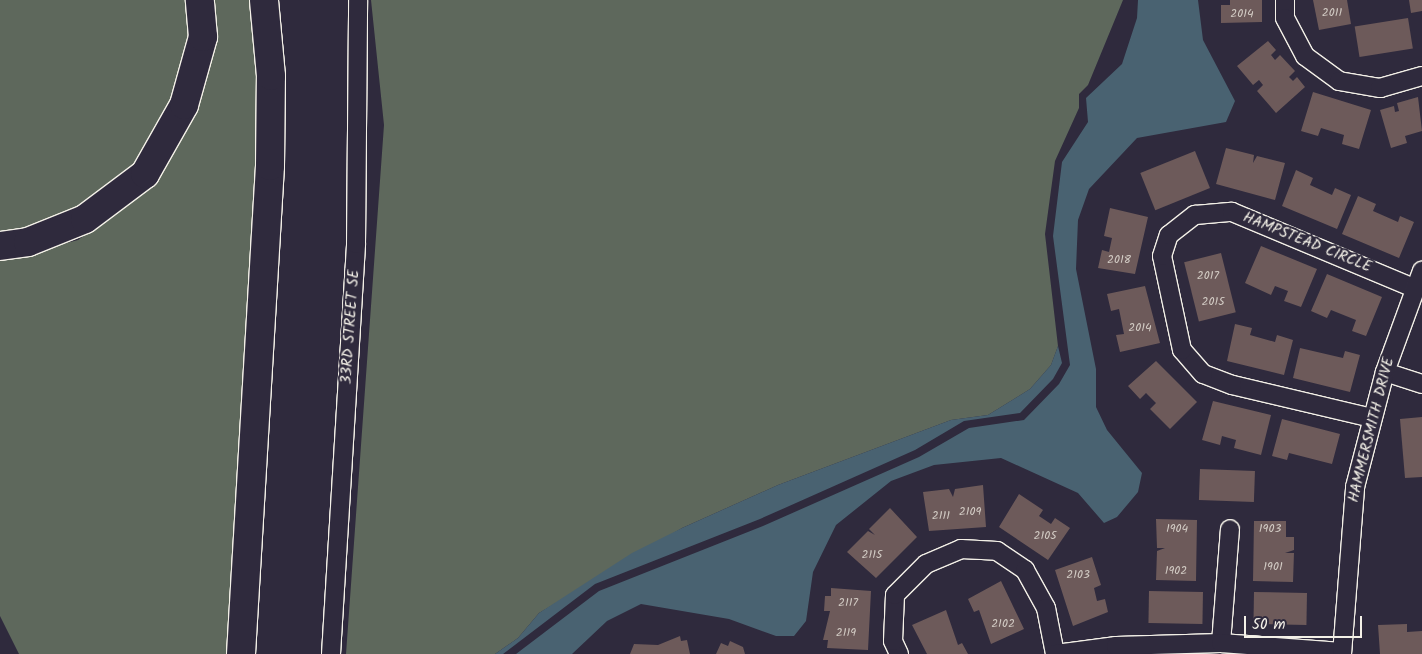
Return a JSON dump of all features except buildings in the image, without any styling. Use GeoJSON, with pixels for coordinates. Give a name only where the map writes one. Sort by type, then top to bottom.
{"type":"FeatureCollection","features":[{"type":"Feature","properties":{"kind":"highway"},"geometry":{"type":"LineString","coordinates":[[0,246],[28,242],[85,220],[145,174],[184,105],[203,37],[200,0]]}},
{"type":"Feature","properties":{"kind":"highway"},"geometry":{"type":"LineString","coordinates":[[241,654],[270,166],[271,76],[264,0]]}},
{"type":"Feature","properties":{"kind":"street","name":"33RD STREET SE"},"geometry":{"type":"LineString","coordinates":[[331,654],[356,244],[358,0]]}},
{"type":"Feature","properties":{"kind":"street"},"geometry":{"type":"LineString","coordinates":[[1284,0],[1285,18],[1305,56],[1339,80],[1380,88],[1422,76]]}},
{"type":"Feature","properties":{"kind":"street","name":"HAMPSTEAD CIRCLE"},"geometry":{"type":"LineString","coordinates":[[1372,418],[1232,385],[1203,374],[1182,350],[1162,256],[1169,235],[1195,214],[1232,212],[1414,288]]}},
{"type":"Feature","properties":{"kind":"street","name":"HAMMERSMITH DRIVE"},"geometry":{"type":"LineString","coordinates":[[1342,653],[1355,487],[1385,372],[1414,288],[1422,271]]}},
{"type":"Feature","properties":{"kind":"street"},"geometry":{"type":"LineString","coordinates":[[1385,372],[1422,384]]}},
{"type":"Feature","properties":{"kind":"street"},"geometry":{"type":"LineString","coordinates":[[1221,643],[1230,530]]}},
{"type":"Feature","properties":{"kind":"street"},"geometry":{"type":"LineString","coordinates":[[899,654],[893,641],[895,595],[926,564],[961,548],[997,551],[1025,570],[1046,608],[1055,654],[1116,646],[1221,643],[1342,653]]}},
{"type":"Feature","properties":{"kind":"green space"},"geometry":{"type":"Polygon","coordinates":[[[0,0],[187,0],[190,22],[184,71],[151,146],[124,179],[57,223],[0,237],[0,0]]]}},
{"type":"Feature","properties":{"kind":"green space"},"geometry":{"type":"Polygon","coordinates":[[[208,0],[256,0],[264,112],[229,654],[19,654],[0,616],[0,260],[78,240],[139,196],[208,0]]]}},
{"type":"Feature","properties":{"kind":"green space"},"geometry":{"type":"Polygon","coordinates":[[[371,0],[1123,0],[1088,85],[1079,94],[1079,108],[1055,161],[1045,234],[1058,346],[1051,365],[1030,389],[988,415],[951,420],[778,485],[682,528],[539,613],[518,638],[495,654],[346,654],[384,125],[371,0]]]}},
{"type":"Feature","properties":{"kind":"water"},"geometry":{"type":"Polygon","coordinates":[[[1138,0],[1198,0],[1203,40],[1235,101],[1226,122],[1137,138],[1089,189],[1078,220],[1076,269],[1096,369],[1096,407],[1107,430],[1142,473],[1138,492],[1117,517],[1104,523],[1078,493],[1001,458],[934,465],[891,481],[836,525],[813,572],[806,621],[794,636],[776,636],[729,619],[641,604],[607,621],[572,654],[516,654],[599,591],[763,526],[919,457],[969,428],[1024,420],[1059,384],[1070,365],[1053,236],[1062,162],[1088,122],[1086,98],[1122,64],[1137,18],[1138,0]]]}},
{"type":"Feature","properties":{"kind":"water"},"geometry":{"type":"Polygon","coordinates":[[[1058,346],[1062,363],[1053,379],[1020,413],[964,421],[915,450],[760,519],[595,584],[503,654],[495,654],[518,638],[539,613],[632,553],[682,528],[778,485],[951,420],[988,415],[1030,389],[1051,365],[1058,346]]]}}]}
